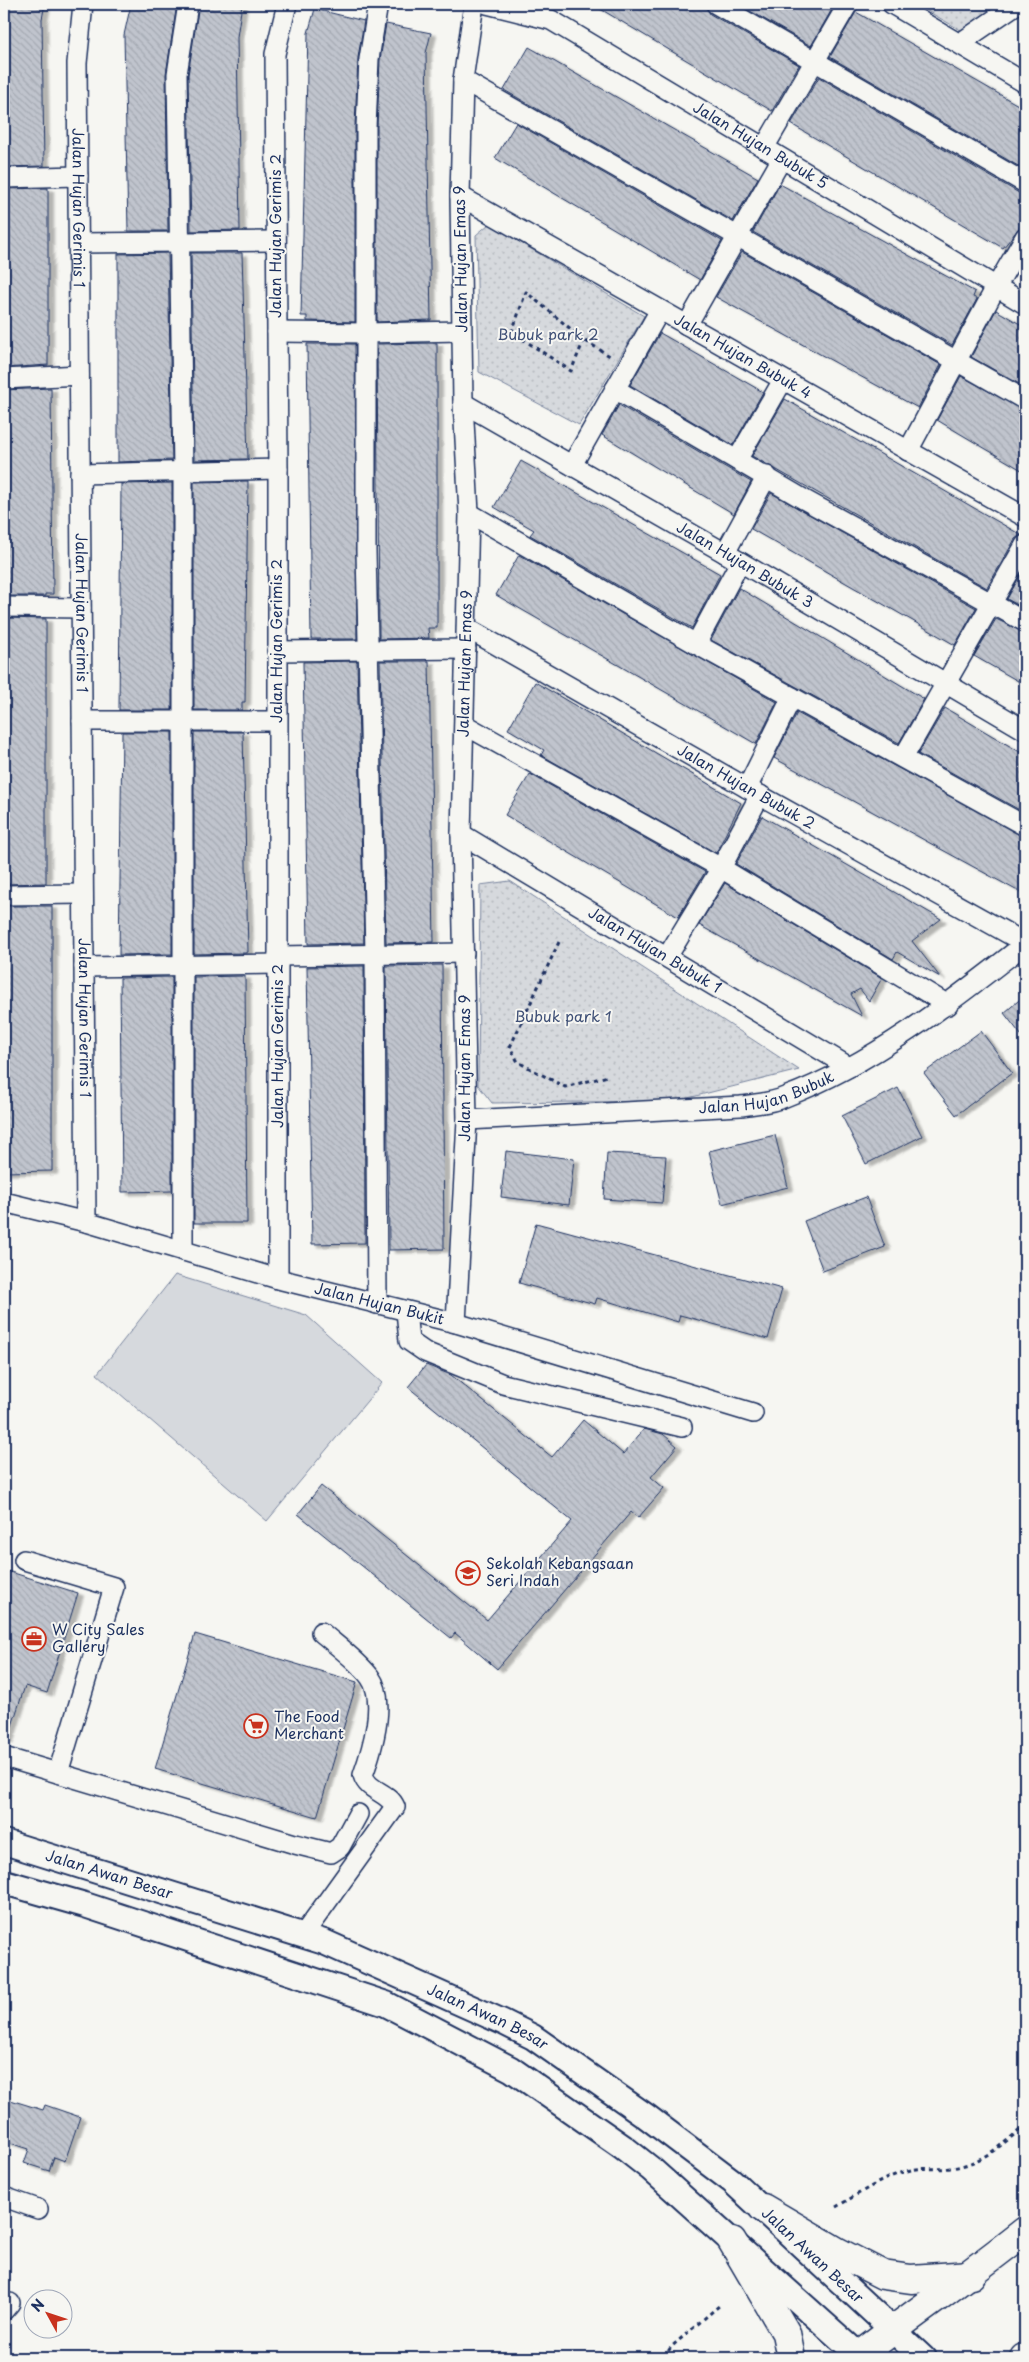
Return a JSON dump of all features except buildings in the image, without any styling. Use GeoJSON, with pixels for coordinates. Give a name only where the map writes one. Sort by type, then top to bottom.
{"type":"FeatureCollection","features":[{"type":"Feature","properties":{"kind":"highway"},"geometry":{"type":"LineString","coordinates":[[763,2208],[838,2252],[883,2275],[910,2279],[971,2275]]}},
{"type":"Feature","properties":{"kind":"highway"},"geometry":{"type":"LineString","coordinates":[[859,2357],[897,2334],[1025,2231]]}},
{"type":"Feature","properties":{"kind":"highway"},"geometry":{"type":"LineString","coordinates":[[732,2241],[786,2332],[790,2358]]}},
{"type":"Feature","properties":{"kind":"main road","name":"Jalan Awan Besar"},"geometry":{"type":"LineString","coordinates":[[4,1842],[313,1939],[533,2037],[646,2116],[732,2181],[923,2358]]}},
{"type":"Feature","properties":{"kind":"main road"},"geometry":{"type":"LineString","coordinates":[[4,1882],[85,1905],[307,1976],[386,2004],[511,2070],[623,2147],[732,2241],[859,2357]]}},
{"type":"Feature","properties":{"kind":"street","name":"Jalan Hujan Gerimis 1"},"geometry":{"type":"LineString","coordinates":[[83,4],[77,63],[86,1222]]}},
{"type":"Feature","properties":{"kind":"street"},"geometry":{"type":"LineString","coordinates":[[183,1251],[183,471],[177,74],[188,4]]}},
{"type":"Feature","properties":{"kind":"street","name":"Jalan Hujan Gerimis 2"},"geometry":{"type":"LineString","coordinates":[[278,1279],[278,469],[275,54],[287,4]]}},
{"type":"Feature","properties":{"kind":"street"},"geometry":{"type":"LineString","coordinates":[[377,1304],[375,954],[368,650],[366,127],[368,60],[378,4]]}},
{"type":"Feature","properties":{"kind":"street","name":"Jalan Hujan Emas 9"},"geometry":{"type":"LineString","coordinates":[[456,1324],[467,1120],[461,834],[469,513],[463,403],[460,196],[463,80],[474,4]]}},
{"type":"Feature","properties":{"kind":"street","name":"Jalan Hujan Bubuk 5"},"geometry":{"type":"LineString","coordinates":[[488,4],[550,20],[781,160],[1025,304]]}},
{"type":"Feature","properties":{"kind":"street"},"geometry":{"type":"LineString","coordinates":[[716,4],[1025,183]]}},
{"type":"Feature","properties":{"kind":"street"},"geometry":{"type":"LineString","coordinates":[[764,148],[848,4]]}},
{"type":"Feature","properties":{"kind":"street"},"geometry":{"type":"LineString","coordinates":[[892,4],[1025,82]]}},
{"type":"Feature","properties":{"kind":"street"},"geometry":{"type":"LineString","coordinates":[[960,43],[1017,4]]}},
{"type":"Feature","properties":{"kind":"street"},"geometry":{"type":"LineString","coordinates":[[463,80],[1025,400]]}},
{"type":"Feature","properties":{"kind":"street"},"geometry":{"type":"LineString","coordinates":[[687,325],[781,160]]}},
{"type":"Feature","properties":{"kind":"street"},"geometry":{"type":"LineString","coordinates":[[4,178],[78,176]]}},
{"type":"Feature","properties":{"kind":"street","name":"Jalan Hujan Bubuk 4"},"geometry":{"type":"LineString","coordinates":[[460,196],[1025,517]]}},
{"type":"Feature","properties":{"kind":"street"},"geometry":{"type":"LineString","coordinates":[[908,451],[956,360],[1025,237]]}},
{"type":"Feature","properties":{"kind":"street"},"geometry":{"type":"LineString","coordinates":[[79,243],[276,241]]}},
{"type":"Feature","properties":{"kind":"street"},"geometry":{"type":"LineString","coordinates":[[572,465],[660,310]]}},
{"type":"Feature","properties":{"kind":"street"},"geometry":{"type":"LineString","coordinates":[[277,332],[461,331]]}},
{"type":"Feature","properties":{"kind":"street"},"geometry":{"type":"LineString","coordinates":[[4,379],[80,375]]}},
{"type":"Feature","properties":{"kind":"street"},"geometry":{"type":"LineString","coordinates":[[737,460],[783,380]]}},
{"type":"Feature","properties":{"kind":"street"},"geometry":{"type":"LineString","coordinates":[[615,388],[805,500],[996,597],[1025,622]]}},
{"type":"Feature","properties":{"kind":"street","name":"Jalan Hujan Bubuk 3"},"geometry":{"type":"LineString","coordinates":[[463,403],[732,557],[1025,730]]}},
{"type":"Feature","properties":{"kind":"street"},"geometry":{"type":"LineString","coordinates":[[80,474],[278,469]]}},
{"type":"Feature","properties":{"kind":"street"},"geometry":{"type":"LineString","coordinates":[[696,644],[767,476]]}},
{"type":"Feature","properties":{"kind":"street"},"geometry":{"type":"LineString","coordinates":[[469,513],[696,644],[1025,826]]}},
{"type":"Feature","properties":{"kind":"street"},"geometry":{"type":"LineString","coordinates":[[903,758],[1025,545]]}},
{"type":"Feature","properties":{"kind":"street"},"geometry":{"type":"LineString","coordinates":[[4,608],[81,608]]}},
{"type":"Feature","properties":{"kind":"street","name":"Jalan Hujan Bubuk 2"},"geometry":{"type":"LineString","coordinates":[[467,628],[753,792],[1025,944]]}},
{"type":"Feature","properties":{"kind":"street"},"geometry":{"type":"LineString","coordinates":[[277,651],[466,649]]}},
{"type":"Feature","properties":{"kind":"street"},"geometry":{"type":"LineString","coordinates":[[667,957],[721,868],[792,697]]}},
{"type":"Feature","properties":{"kind":"street"},"geometry":{"type":"LineString","coordinates":[[82,721],[277,721]]}},
{"type":"Feature","properties":{"kind":"street"},"geometry":{"type":"LineString","coordinates":[[465,724],[721,868],[948,1005]]}},
{"type":"Feature","properties":{"kind":"street","name":"Jalan Hujan Bubuk 1"},"geometry":{"type":"LineString","coordinates":[[461,834],[849,1067]]}},
{"type":"Feature","properties":{"kind":"street"},"geometry":{"type":"LineString","coordinates":[[4,895],[83,894]]}},
{"type":"Feature","properties":{"kind":"street","name":"Jalan Hujan Bubuk"},"geometry":{"type":"LineString","coordinates":[[467,1120],[741,1106],[784,1098],[849,1067],[948,1005],[1025,944]]}},
{"type":"Feature","properties":{"kind":"street"},"geometry":{"type":"LineString","coordinates":[[84,967],[183,965],[375,954],[464,953]]}},
{"type":"Feature","properties":{"kind":"street","name":"Jalan Hujan Bukit"},"geometry":{"type":"LineString","coordinates":[[4,1202],[86,1222],[278,1279],[456,1324],[753,1413]]}},
{"type":"Feature","properties":{"kind":"street"},"geometry":{"type":"LineString","coordinates":[[406,1311],[408,1340],[425,1352],[503,1384],[682,1427]]}},
{"type":"Feature","properties":{"kind":"street"},"geometry":{"type":"LineString","coordinates":[[24,1560],[114,1587],[58,1773]]}},
{"type":"Feature","properties":{"kind":"street"},"geometry":{"type":"LineString","coordinates":[[313,1939],[395,1807],[393,1801],[370,1787],[363,1775],[370,1755],[377,1718],[378,1693],[370,1677],[321,1632]]}},
{"type":"Feature","properties":{"kind":"street"},"geometry":{"type":"LineString","coordinates":[[4,1757],[295,1844],[332,1853],[340,1847],[358,1814]]}},
{"type":"Feature","properties":{"kind":"street"},"geometry":{"type":"LineString","coordinates":[[4,2197],[38,2209]]}},
{"type":"Feature","properties":{"kind":"path"},"geometry":{"type":"LineString","coordinates":[[584,340],[571,371],[512,332],[526,292],[584,340],[614,359]]}},
{"type":"Feature","properties":{"kind":"path"},"geometry":{"type":"LineString","coordinates":[[559,942],[510,1047],[518,1062],[565,1087],[608,1076]]}},
{"type":"Feature","properties":{"kind":"path"},"geometry":{"type":"LineString","coordinates":[[836,2207],[874,2185],[912,2169],[938,2170],[972,2164],[992,2152],[1025,2126]]}},
{"type":"Feature","properties":{"kind":"path"},"geometry":{"type":"LineString","coordinates":[[664,2358],[670,2348],[720,2305]]}},
{"type":"Feature","properties":{"kind":"green space"},"geometry":{"type":"Polygon","coordinates":[[[915,4],[1015,4],[966,33],[915,4]]]}},
{"type":"Feature","properties":{"kind":"green space","name":"Bubuk park 2"},"geometry":{"type":"Polygon","coordinates":[[[489,224],[644,316],[579,425],[479,372],[476,235],[489,224]]]}},
{"type":"Feature","properties":{"kind":"green space","name":"Bubuk park 1"},"geometry":{"type":"Polygon","coordinates":[[[510,881],[799,1070],[676,1101],[492,1103],[478,1085],[480,885],[510,881]]]}},
{"type":"Feature","properties":{"kind":"green space"},"geometry":{"type":"Polygon","coordinates":[[[175,1275],[306,1315],[382,1383],[267,1521],[97,1374],[175,1275]]]}},
{"type":"Feature","properties":{"kind":"waterway"},"geometry":{"type":"LineString","coordinates":[[999,596],[1025,611]]}},
{"type":"Feature","properties":{"kind":"place","name":"Sekolah Kebangsaan Seri Indah"},"geometry":{"type":"Point","coordinates":[468,1573]}},
{"type":"Feature","properties":{"kind":"place","name":"W City Sales Gallery"},"geometry":{"type":"Point","coordinates":[34,1639]}},
{"type":"Feature","properties":{"kind":"place","name":"The Food Merchant"},"geometry":{"type":"Point","coordinates":[256,1726]}}]}
